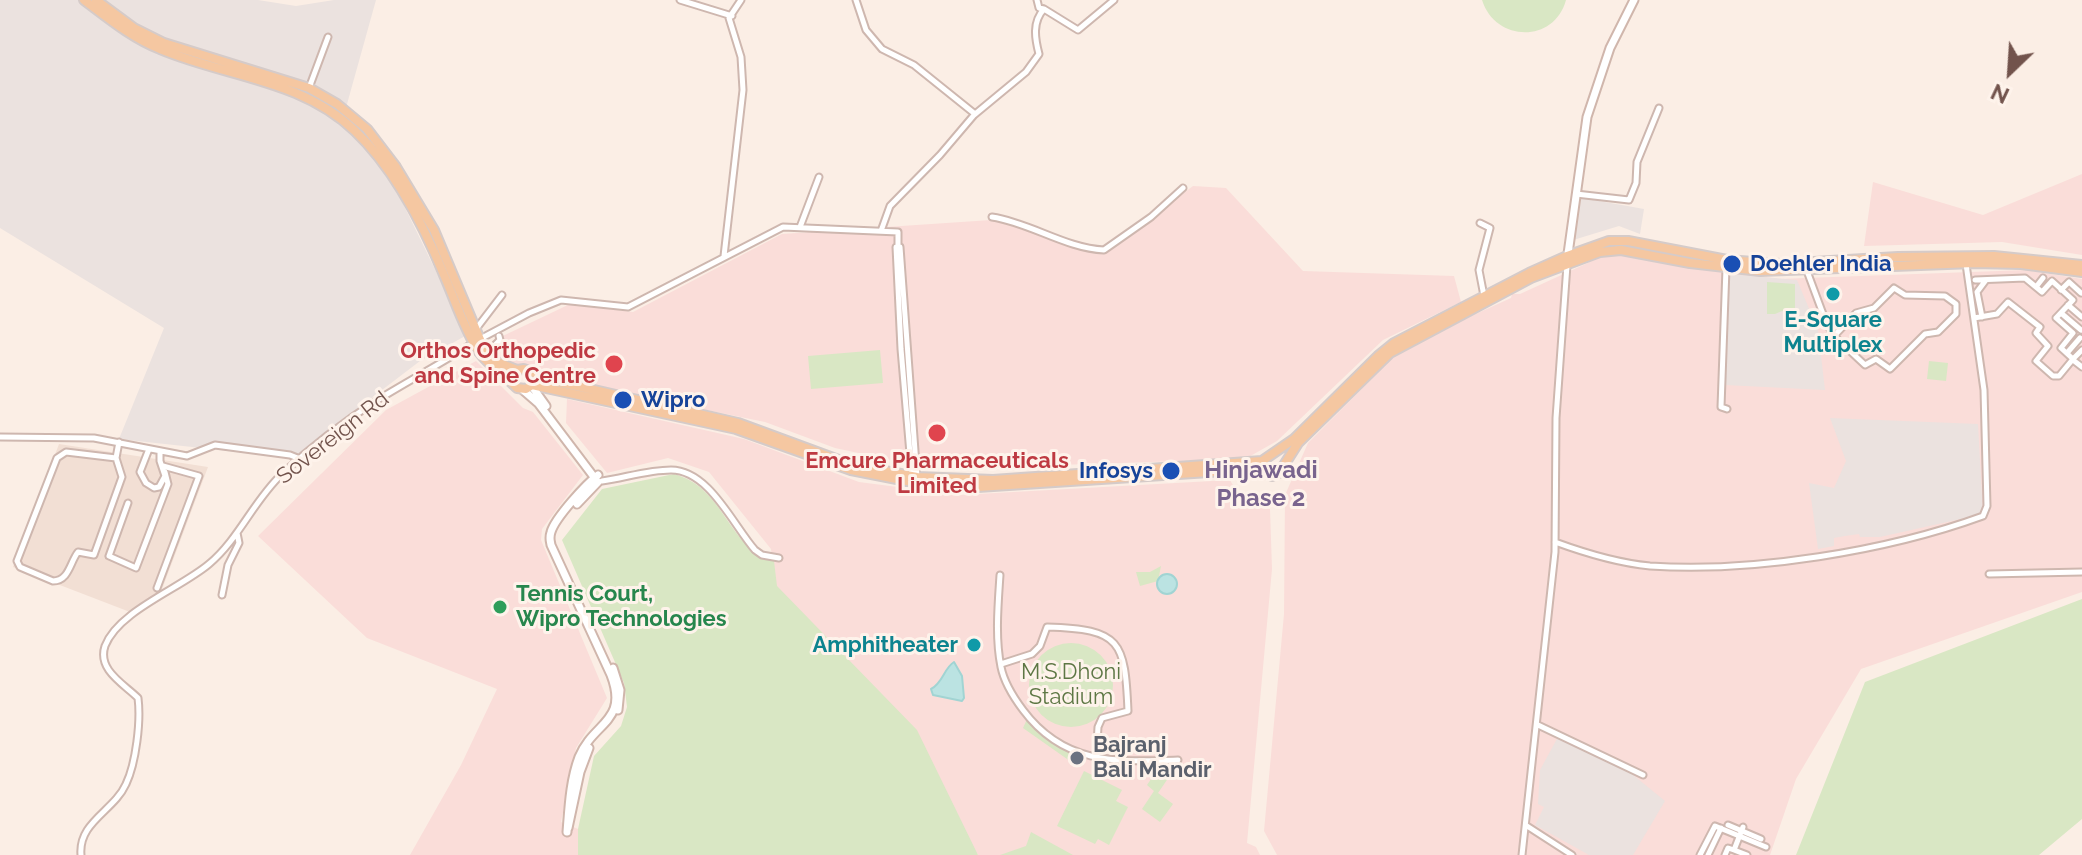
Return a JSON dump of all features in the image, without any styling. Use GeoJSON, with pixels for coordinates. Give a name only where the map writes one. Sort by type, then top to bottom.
{"type":"FeatureCollection","features":[{"type":"Feature","properties":{"kind":"main road"},"geometry":{"type":"LineString","coordinates":[[84,0],[152,45],[193,61],[280,86],[318,104],[350,126],[383,164],[414,213],[476,341],[491,365],[514,375]]}},
{"type":"Feature","properties":{"kind":"main road"},"geometry":{"type":"LineString","coordinates":[[96,0],[134,28],[164,43],[309,88],[351,115],[383,147],[434,230],[475,330],[476,341],[514,375],[515,387],[554,389],[736,429],[851,470],[914,480],[978,481],[1148,473],[1265,463],[1278,458],[1281,465]]}},
{"type":"Feature","properties":{"kind":"main road"},"geometry":{"type":"LineString","coordinates":[[1265,463],[1267,475],[1279,473],[1281,465],[1298,443],[1399,344],[1598,244],[1618,241],[1727,264],[1807,271],[2007,257],[2082,265]]}},
{"type":"Feature","properties":{"kind":"main road"},"geometry":{"type":"LineString","coordinates":[[1727,264],[1798,265],[1898,257],[2015,264],[2082,272]]}},
{"type":"Feature","properties":{"kind":"main road"},"geometry":{"type":"LineString","coordinates":[[1265,463],[1294,439],[1378,356],[1484,296],[1567,260]]}},
{"type":"Feature","properties":{"kind":"main road"},"geometry":{"type":"LineString","coordinates":[[514,375],[524,369],[555,381],[738,423],[852,465],[914,480]]}},
{"type":"Feature","properties":{"kind":"main road"},"geometry":{"type":"LineString","coordinates":[[529,387],[531,373]]}},
{"type":"Feature","properties":{"kind":"street"},"geometry":{"type":"LineString","coordinates":[[680,0],[733,16]]}},
{"type":"Feature","properties":{"kind":"street"},"geometry":{"type":"LineString","coordinates":[[723,256],[743,90],[741,57],[729,18],[741,0]]}},
{"type":"Feature","properties":{"kind":"street"},"geometry":{"type":"LineString","coordinates":[[856,0],[866,30],[882,49],[914,65],[975,114]]}},
{"type":"Feature","properties":{"kind":"street"},"geometry":{"type":"LineString","coordinates":[[1037,0],[1039,8],[1078,30],[1114,0]]}},
{"type":"Feature","properties":{"kind":"street"},"geometry":{"type":"LineString","coordinates":[[1522,855],[1555,542],[1556,418],[1567,260],[1583,134],[1610,48],[1634,0]]}},
{"type":"Feature","properties":{"kind":"street"},"geometry":{"type":"LineString","coordinates":[[914,480],[896,247],[898,232],[881,231],[890,206],[975,114],[1026,72],[1039,54],[1034,38],[1039,15],[1044,9]]}},
{"type":"Feature","properties":{"kind":"street"},"geometry":{"type":"LineString","coordinates":[[309,88],[328,37]]}},
{"type":"Feature","properties":{"kind":"street"},"geometry":{"type":"LineString","coordinates":[[1576,194],[1629,200],[1636,183],[1637,162],[1659,108]]}},
{"type":"Feature","properties":{"kind":"street"},"geometry":{"type":"LineString","coordinates":[[800,227],[819,177]]}},
{"type":"Feature","properties":{"kind":"street"},"geometry":{"type":"LineString","coordinates":[[992,217],[1042,231],[1073,244],[1104,250],[1151,217],[1183,188]]}},
{"type":"Feature","properties":{"kind":"street"},"geometry":{"type":"LineString","coordinates":[[1480,223],[1490,228],[1479,270],[1484,296]]}},
{"type":"Feature","properties":{"kind":"street","name":"Sovereign Rd"},"geometry":{"type":"LineString","coordinates":[[81,855],[82,838],[88,827],[126,785],[138,727],[138,698],[107,671],[103,661],[104,648],[120,624],[208,565],[279,476],[300,459],[375,401],[476,341],[561,300],[628,307],[783,227],[881,231]]}},
{"type":"Feature","properties":{"kind":"street"},"geometry":{"type":"LineString","coordinates":[[1555,542],[1612,559],[1649,565],[1739,566],[1867,548],[1983,516],[1987,506],[1984,390],[1965,260]]}},
{"type":"Feature","properties":{"kind":"street"},"geometry":{"type":"LineString","coordinates":[[1727,264],[1721,407],[1727,409]]}},
{"type":"Feature","properties":{"kind":"street"},"geometry":{"type":"LineString","coordinates":[[1807,271],[1834,336],[1865,365],[1876,359],[1889,369],[1925,334],[1939,332],[1956,314],[1957,307]]}},
{"type":"Feature","properties":{"kind":"street"},"geometry":{"type":"LineString","coordinates":[[1982,317],[1975,279],[2025,278],[2042,292],[2052,281],[2073,300],[2056,318],[2073,333],[2061,348],[2082,367]]}},
{"type":"Feature","properties":{"kind":"street"},"geometry":{"type":"LineString","coordinates":[[2036,287],[2043,278]]}},
{"type":"Feature","properties":{"kind":"street"},"geometry":{"type":"LineString","coordinates":[[1977,292],[1987,279]]}},
{"type":"Feature","properties":{"kind":"street"},"geometry":{"type":"LineString","coordinates":[[2061,290],[2069,282],[2081,293]]}},
{"type":"Feature","properties":{"kind":"street"},"geometry":{"type":"LineString","coordinates":[[1834,336],[1856,313],[1874,308],[1894,288],[1905,295],[1945,296],[1957,307]]}},
{"type":"Feature","properties":{"kind":"street"},"geometry":{"type":"LineString","coordinates":[[475,330],[502,295]]}},
{"type":"Feature","properties":{"kind":"street"},"geometry":{"type":"LineString","coordinates":[[1974,318],[1997,314],[2008,302],[2040,327],[2036,333],[2048,346],[2036,361],[2053,376],[2059,376],[2082,350]]}},
{"type":"Feature","properties":{"kind":"street"},"geometry":{"type":"LineString","coordinates":[[1957,307],[1972,304]]}},
{"type":"Feature","properties":{"kind":"street"},"geometry":{"type":"LineString","coordinates":[[2068,305],[2082,317]]}},
{"type":"Feature","properties":{"kind":"street"},"geometry":{"type":"LineString","coordinates":[[2061,313],[2081,330]]}},
{"type":"Feature","properties":{"kind":"street"},"geometry":{"type":"LineString","coordinates":[[487,353],[500,340],[499,336]]}},
{"type":"Feature","properties":{"kind":"street"},"geometry":{"type":"LineString","coordinates":[[2067,353],[2080,338]]}},
{"type":"Feature","properties":{"kind":"street"},"geometry":{"type":"LineString","coordinates":[[529,387],[544,403],[598,479]]}},
{"type":"Feature","properties":{"kind":"street"},"geometry":{"type":"LineString","coordinates":[[529,387],[538,403],[598,479]]}},
{"type":"Feature","properties":{"kind":"street"},"geometry":{"type":"LineString","coordinates":[[544,403],[545,396],[554,389]]}},
{"type":"Feature","properties":{"kind":"street"},"geometry":{"type":"LineString","coordinates":[[0,437],[94,438],[187,456],[215,445],[300,459]]}},
{"type":"Feature","properties":{"kind":"street"},"geometry":{"type":"LineString","coordinates":[[108,456],[111,441]]}},
{"type":"Feature","properties":{"kind":"street"},"geometry":{"type":"LineString","coordinates":[[116,458],[66,452],[59,455],[18,565],[53,581],[60,581],[66,576],[78,552],[94,555],[122,477],[116,458],[119,442]]}},
{"type":"Feature","properties":{"kind":"street"},"geometry":{"type":"LineString","coordinates":[[149,449],[140,475],[150,486],[159,487],[164,469]]}},
{"type":"Feature","properties":{"kind":"street"},"geometry":{"type":"LineString","coordinates":[[128,503],[109,556],[136,568],[168,484],[160,451]]}},
{"type":"Feature","properties":{"kind":"street"},"geometry":{"type":"LineString","coordinates":[[157,588],[199,476],[164,469]]}},
{"type":"Feature","properties":{"kind":"street"},"geometry":{"type":"LineString","coordinates":[[567,830],[573,794],[586,753],[614,720],[620,695],[617,678],[556,545],[555,534],[598,479],[670,470],[691,476],[712,493],[755,550],[762,555],[779,558]]}},
{"type":"Feature","properties":{"kind":"street"},"geometry":{"type":"LineString","coordinates":[[222,595],[228,565],[239,543],[237,532]]}},
{"type":"Feature","properties":{"kind":"street"},"geometry":{"type":"LineString","coordinates":[[2053,572],[2053,580]]}},
{"type":"Feature","properties":{"kind":"street"},"geometry":{"type":"LineString","coordinates":[[1989,574],[2082,572]]}},
{"type":"Feature","properties":{"kind":"street"},"geometry":{"type":"LineString","coordinates":[[1000,575],[1001,664],[1016,701],[1032,723],[1055,742],[1077,754],[1096,759],[1178,760]]}},
{"type":"Feature","properties":{"kind":"street"},"geometry":{"type":"LineString","coordinates":[[1001,664],[1032,654],[1040,646],[1047,627],[1099,632],[1113,643],[1123,655],[1128,711],[1102,718],[1098,727],[1096,759]]}},
{"type":"Feature","properties":{"kind":"street"},"geometry":{"type":"LineString","coordinates":[[1538,725],[1643,775]]}},
{"type":"Feature","properties":{"kind":"street"},"geometry":{"type":"LineString","coordinates":[[1728,825],[1757,839],[1766,847]]}},
{"type":"Feature","properties":{"kind":"street"},"geometry":{"type":"LineString","coordinates":[[1527,826],[1572,855]]}},
{"type":"Feature","properties":{"kind":"street"},"geometry":{"type":"LineString","coordinates":[[1705,853],[1714,827],[1742,832]]}},
{"type":"Feature","properties":{"kind":"street"},"geometry":{"type":"LineString","coordinates":[[1734,850],[1742,832]]}},
{"type":"Feature","properties":{"kind":"street"},"geometry":{"type":"LineString","coordinates":[[1725,855],[1728,848],[1747,855]]}},
{"type":"Feature","properties":{"kind":"shaded area"},"geometry":{"type":"Polygon","coordinates":[[[0,0],[258,0],[296,6],[334,0],[376,0],[342,122],[363,138],[392,181],[467,335],[420,361],[293,458],[119,439],[164,328],[0,228],[0,0]]]}},
{"type":"Feature","properties":{"kind":"shaded area"},"geometry":{"type":"Polygon","coordinates":[[[2082,174],[2082,255],[2002,242],[1864,246],[1873,182],[1983,215],[2082,174]]]}},
{"type":"Feature","properties":{"kind":"shaded area"},"geometry":{"type":"Polygon","coordinates":[[[1193,186],[1226,188],[1303,271],[1454,276],[1461,302],[1383,340],[1277,441],[1245,459],[933,469],[835,448],[765,422],[573,383],[500,359],[486,344],[570,304],[633,312],[782,234],[991,220],[1109,249],[1193,186]]]}},
{"type":"Feature","properties":{"kind":"shaded area"},"geometry":{"type":"Polygon","coordinates":[[[1577,197],[1644,209],[1640,234],[1619,226],[1570,241],[1577,197]]]}},
{"type":"Feature","properties":{"kind":"shaded area"},"geometry":{"type":"Polygon","coordinates":[[[1616,250],[1778,279],[2026,270],[2082,279],[2082,592],[1861,669],[1796,779],[1770,855],[1277,855],[1264,831],[1284,614],[1285,495],[1308,443],[1403,347],[1511,298],[1512,294],[1520,294],[1616,250]]]}},
{"type":"Feature","properties":{"kind":"shaded area"},"geometry":{"type":"Polygon","coordinates":[[[1730,274],[1797,280],[1818,330],[1825,390],[1725,385],[1730,274]]]}},
{"type":"Feature","properties":{"kind":"shaded area"},"geometry":{"type":"Polygon","coordinates":[[[476,361],[523,408],[533,412],[583,475],[542,529],[541,540],[607,698],[576,748],[561,822],[578,829],[578,855],[410,855],[461,765],[497,689],[367,638],[258,536],[386,410],[476,361]]]}},
{"type":"Feature","properties":{"kind":"shaded area"},"geometry":{"type":"Polygon","coordinates":[[[567,399],[744,439],[859,482],[959,495],[1230,480],[1241,499],[1270,509],[1272,569],[1247,843],[1256,847],[1260,855],[978,855],[775,587],[771,549],[709,472],[668,458],[607,473],[566,423],[567,399]]]}},
{"type":"Feature","properties":{"kind":"shaded area"},"geometry":{"type":"Polygon","coordinates":[[[1830,418],[1978,424],[1983,514],[1880,537],[1860,537],[1859,534],[1834,538],[1834,546],[1818,549],[1809,483],[1834,488],[1846,461],[1830,418]]]}},
{"type":"Feature","properties":{"kind":"shaded area"},"geometry":{"type":"Polygon","coordinates":[[[59,444],[208,467],[161,592],[130,612],[13,567],[59,444]]]}},
{"type":"Feature","properties":{"kind":"shaded area"},"geometry":{"type":"Polygon","coordinates":[[[1558,737],[1627,770],[1665,801],[1633,855],[1589,855],[1535,825],[1544,807],[1538,804],[1540,770],[1558,737]]]}},
{"type":"Feature","properties":{"kind":"green space"},"geometry":{"type":"Polygon","coordinates":[[[1482,0],[1566,0],[1550,24],[1524,32],[1499,24],[1482,0]]]}},
{"type":"Feature","properties":{"kind":"green space"},"geometry":{"type":"Polygon","coordinates":[[[1767,282],[1795,284],[1795,316],[1782,311],[1767,314],[1767,282]]]}},
{"type":"Feature","properties":{"kind":"green space"},"geometry":{"type":"Polygon","coordinates":[[[880,350],[883,383],[811,389],[808,356],[880,350]]]}},
{"type":"Feature","properties":{"kind":"green space"},"geometry":{"type":"Polygon","coordinates":[[[1929,361],[1948,363],[1946,381],[1927,379],[1929,361]]]}},
{"type":"Feature","properties":{"kind":"green space"},"geometry":{"type":"Polygon","coordinates":[[[674,474],[691,481],[705,492],[746,544],[774,561],[777,586],[917,730],[978,855],[578,855],[578,829],[594,756],[621,726],[627,707],[624,683],[562,540],[602,489],[674,474]]]}},
{"type":"Feature","properties":{"kind":"green space"},"geometry":{"type":"Polygon","coordinates":[[[1161,566],[1158,581],[1140,586],[1136,572],[1150,572],[1161,566]]]}},
{"type":"Feature","properties":{"kind":"green space"},"geometry":{"type":"Polygon","coordinates":[[[2082,599],[2082,819],[2039,855],[1796,855],[1865,682],[2082,599]]]}},
{"type":"Feature","properties":{"kind":"green space","name":"M.S.Dhoni Stadium"},"geometry":{"type":"Polygon","coordinates":[[[1071,643],[1087,646],[1101,655],[1110,669],[1113,685],[1110,701],[1101,715],[1087,724],[1071,727],[1055,724],[1041,715],[1032,701],[1029,685],[1032,669],[1041,655],[1055,646],[1071,643]]]}},
{"type":"Feature","properties":{"kind":"green space"},"geometry":{"type":"Polygon","coordinates":[[[1028,717],[1054,741],[1082,755],[1077,766],[1023,728],[1028,717]]]}},
{"type":"Feature","properties":{"kind":"green space"},"geometry":{"type":"Polygon","coordinates":[[[1160,766],[1171,774],[1158,793],[1173,804],[1160,822],[1142,809],[1154,791],[1147,785],[1160,766]]]}},
{"type":"Feature","properties":{"kind":"green space"},"geometry":{"type":"Polygon","coordinates":[[[1084,771],[1122,790],[1116,801],[1128,807],[1109,845],[1098,839],[1095,844],[1057,826],[1084,771]]]}},
{"type":"Feature","properties":{"kind":"green space"},"geometry":{"type":"Polygon","coordinates":[[[1031,832],[1073,855],[1000,855],[1026,846],[1031,832]]]}},
{"type":"Feature","properties":{"kind":"water"},"geometry":{"type":"Polygon","coordinates":[[[1167,574],[1174,577],[1177,584],[1174,591],[1167,594],[1160,591],[1157,584],[1160,577],[1167,574]]]}},
{"type":"Feature","properties":{"kind":"water"},"geometry":{"type":"Polygon","coordinates":[[[954,662],[962,676],[962,701],[933,695],[931,689],[954,662]]]}},
{"type":"Feature","properties":{"kind":"place","name":"Doehler India"},"geometry":{"type":"Point","coordinates":[1732,264]}},
{"type":"Feature","properties":{"kind":"place","name":"E-Square Multiplex"},"geometry":{"type":"Point","coordinates":[1833,294]}},
{"type":"Feature","properties":{"kind":"place","name":"Orthos Orthopedic and Spine Centre"},"geometry":{"type":"Point","coordinates":[614,364]}},
{"type":"Feature","properties":{"kind":"place","name":"Wipro"},"geometry":{"type":"Point","coordinates":[623,400]}},
{"type":"Feature","properties":{"kind":"place","name":"Emcure Pharmaceuticals Limited"},"geometry":{"type":"Point","coordinates":[937,433]}},
{"type":"Feature","properties":{"kind":"place","name":"Infosys"},"geometry":{"type":"Point","coordinates":[1171,471]}},
{"type":"Feature","properties":{"kind":"place","name":"Tennis Court, Wipro Technologies"},"geometry":{"type":"Point","coordinates":[500,607]}},
{"type":"Feature","properties":{"kind":"place","name":"Amphitheater"},"geometry":{"type":"Point","coordinates":[974,645]}},
{"type":"Feature","properties":{"kind":"place","name":"Bajranj Bali Mandir"},"geometry":{"type":"Point","coordinates":[1077,758]}},
{"type":"Feature","properties":{"kind":"district","name":"Hinjawadi Phase 2"},"geometry":{"type":"Point","coordinates":[1261,485]}}]}
